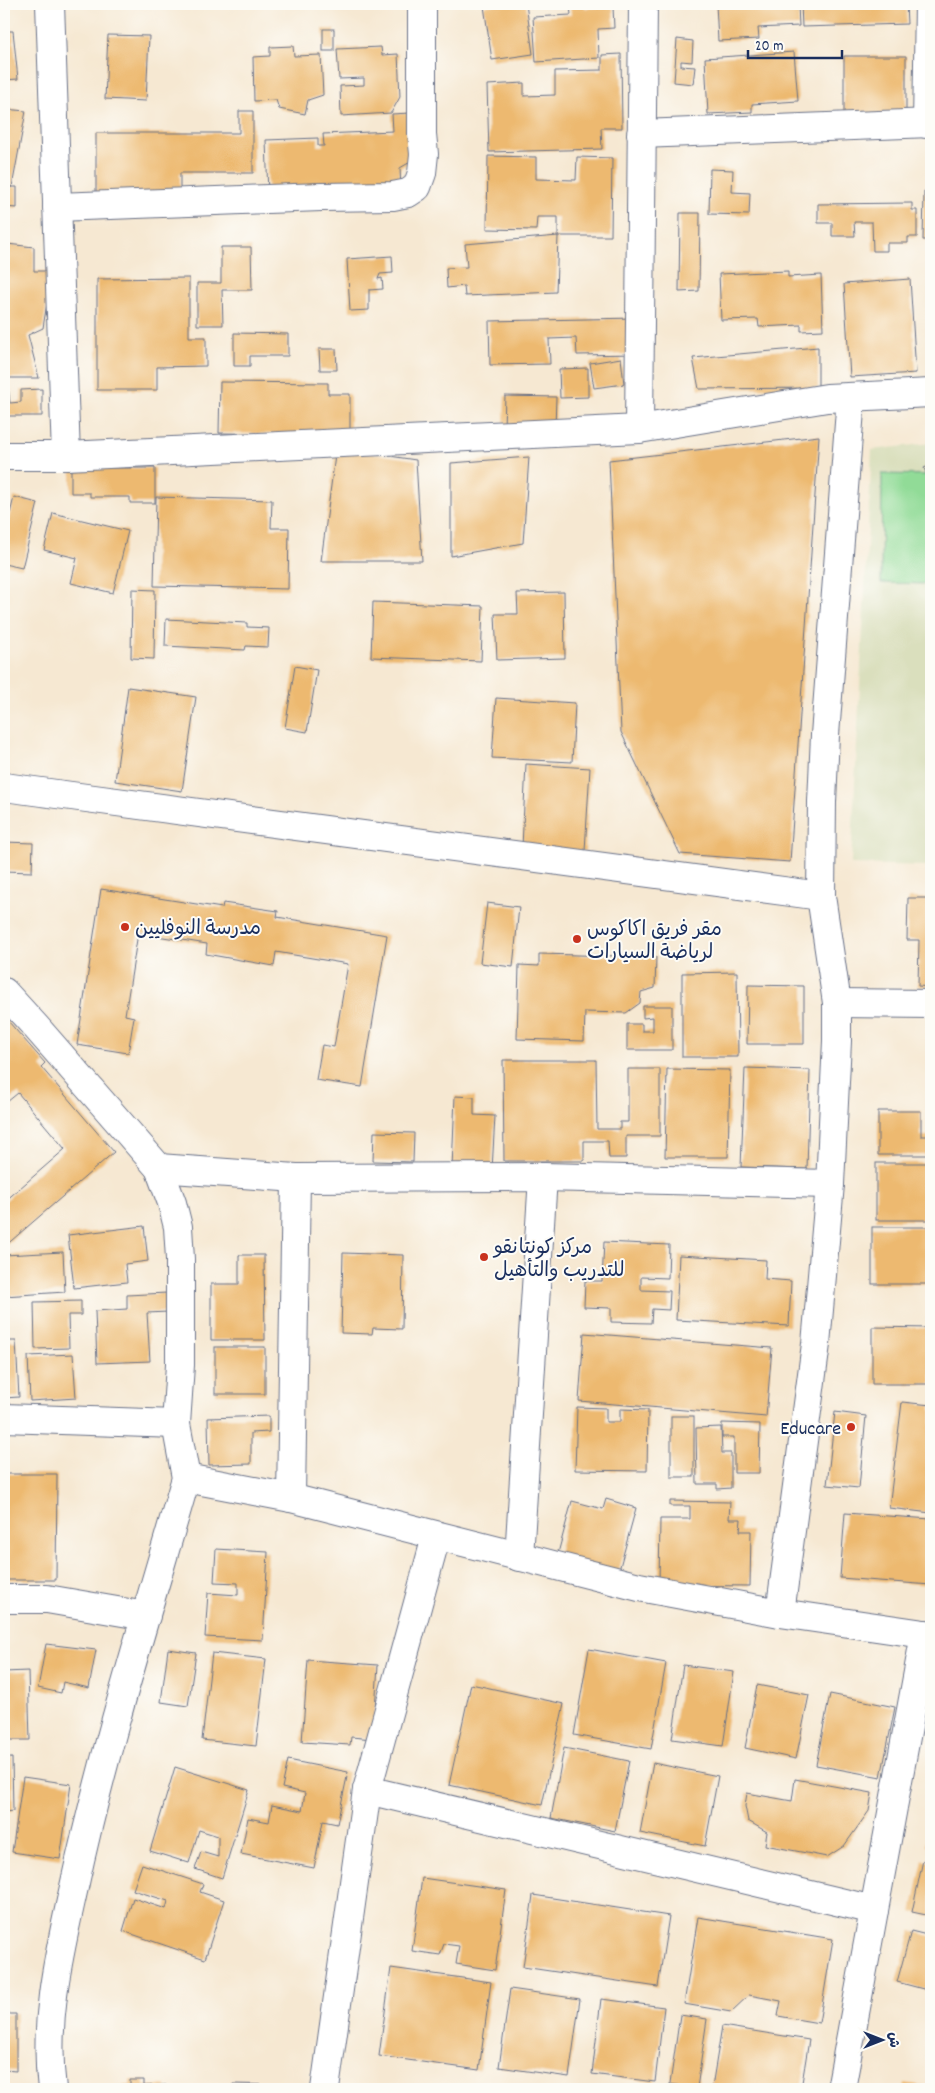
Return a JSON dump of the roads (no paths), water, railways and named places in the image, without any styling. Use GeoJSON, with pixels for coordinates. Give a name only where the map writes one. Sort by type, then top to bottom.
{"type":"FeatureCollection","features":[{"type":"Feature","properties":{"kind":"street"},"geometry":{"type":"LineString","coordinates":[[50,4],[66,456]]}},
{"type":"Feature","properties":{"kind":"street"},"geometry":{"type":"LineString","coordinates":[[57,207],[393,196],[408,193],[417,186],[422,173],[424,154],[422,134],[422,4]]}},
{"type":"Feature","properties":{"kind":"street"},"geometry":{"type":"LineString","coordinates":[[639,429],[643,4]]}},
{"type":"Feature","properties":{"kind":"street"},"geometry":{"type":"LineString","coordinates":[[641,134],[929,123],[928,4]]}},
{"type":"Feature","properties":{"kind":"street"},"geometry":{"type":"LineString","coordinates":[[4,456],[66,456],[639,429],[827,398],[931,393]]}},
{"type":"Feature","properties":{"kind":"street"},"geometry":{"type":"LineString","coordinates":[[780,1613],[816,1344],[830,1184],[838,1041],[838,1002],[821,896],[825,735],[852,397]]}},
{"type":"Feature","properties":{"kind":"street"},"geometry":{"type":"LineString","coordinates":[[4,787],[821,896]]}},
{"type":"Feature","properties":{"kind":"street"},"geometry":{"type":"LineString","coordinates":[[4,992],[159,1168],[172,1203],[178,1227],[180,1259],[180,1365],[176,1424],[186,1478],[88,1823],[57,1966],[50,2018],[48,2059],[52,2089]]}},
{"type":"Feature","properties":{"kind":"street"},"geometry":{"type":"LineString","coordinates":[[838,1002],[931,1004]]}},
{"type":"Feature","properties":{"kind":"street"},"geometry":{"type":"LineString","coordinates":[[159,1168],[296,1178],[543,1177],[830,1184]]}},
{"type":"Feature","properties":{"kind":"street"},"geometry":{"type":"LineString","coordinates":[[520,1557],[543,1177]]}},
{"type":"Feature","properties":{"kind":"street"},"geometry":{"type":"LineString","coordinates":[[291,1498],[296,1178]]}},
{"type":"Feature","properties":{"kind":"street"},"geometry":{"type":"LineString","coordinates":[[4,1418],[176,1424]]}},
{"type":"Feature","properties":{"kind":"street"},"geometry":{"type":"LineString","coordinates":[[186,1478],[291,1498],[639,1587],[780,1613],[928,1634],[874,1910],[842,2089]]}},
{"type":"Feature","properties":{"kind":"street"},"geometry":{"type":"LineString","coordinates":[[330,2089],[367,1790],[436,1536]]}},
{"type":"Feature","properties":{"kind":"street"},"geometry":{"type":"LineString","coordinates":[[4,1599],[47,1599],[146,1616]]}},
{"type":"Feature","properties":{"kind":"street"},"geometry":{"type":"LineString","coordinates":[[367,1790],[874,1910]]}},
{"type":"Feature","properties":{"kind":"place","name":"مدرسة النوفليين"},"geometry":{"type":"Point","coordinates":[125,927]}},
{"type":"Feature","properties":{"kind":"place","name":"مقر فريق اكاكوس لرياضة السيارات"},"geometry":{"type":"Point","coordinates":[577,939]}},
{"type":"Feature","properties":{"kind":"place","name":"مركز كونتانقو للتدريب والتأهيل"},"geometry":{"type":"Point","coordinates":[484,1257]}},
{"type":"Feature","properties":{"kind":"place","name":"Educare"},"geometry":{"type":"Point","coordinates":[851,1427]}}]}
